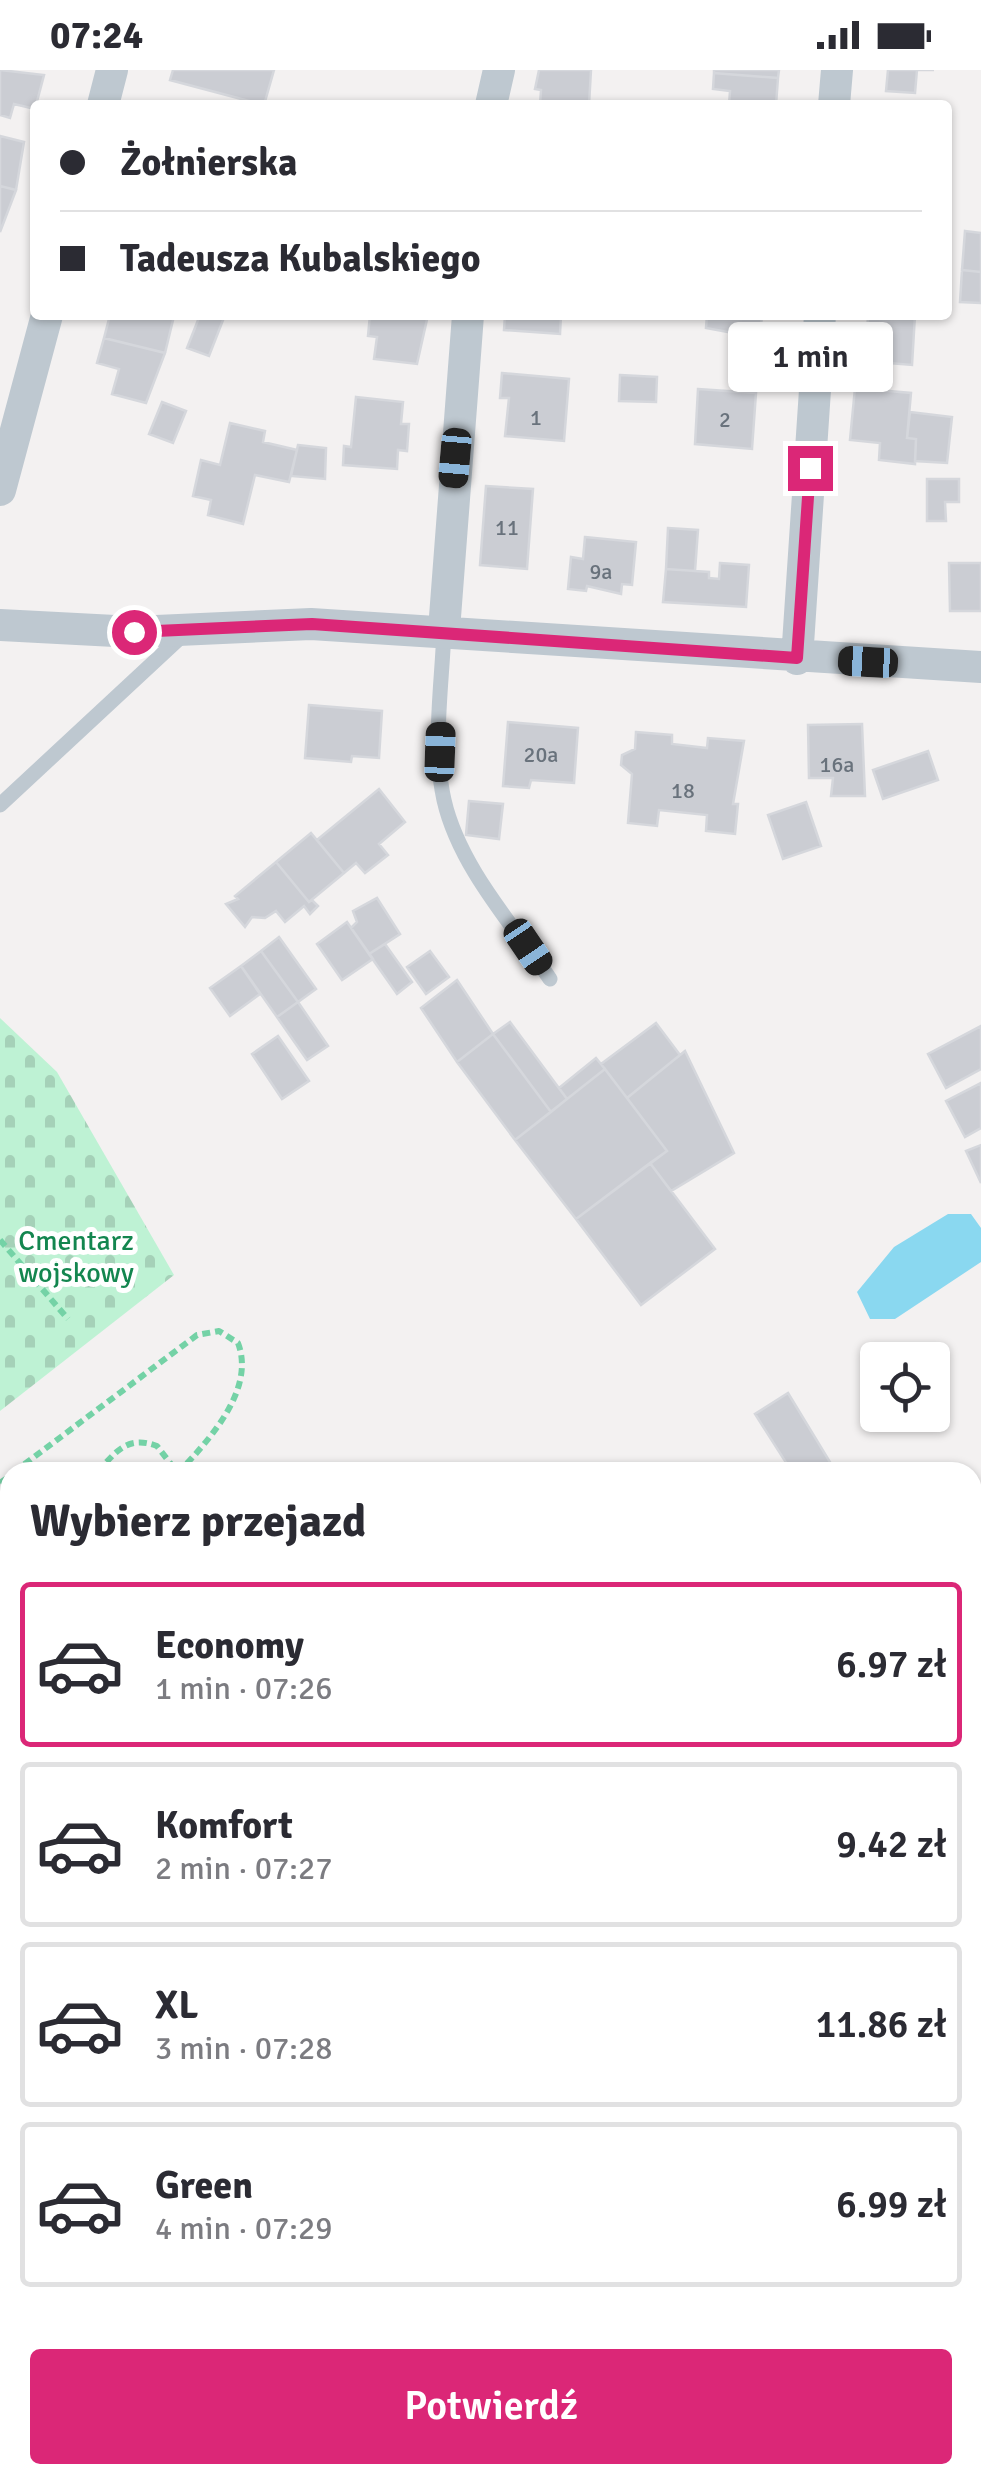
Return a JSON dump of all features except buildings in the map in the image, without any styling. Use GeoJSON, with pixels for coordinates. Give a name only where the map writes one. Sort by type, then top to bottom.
{"type":"FeatureCollection","features":[{"type":"Feature","properties":{"kind":"street"},"geometry":{"type":"LineString","coordinates":[[104,100],[112,70]]}},
{"type":"Feature","properties":{"kind":"street"},"geometry":{"type":"LineString","coordinates":[[492,100],[499,70]]}},
{"type":"Feature","properties":{"kind":"street"},"geometry":{"type":"LineString","coordinates":[[834,100],[836,70]]}},
{"type":"Feature","properties":{"kind":"street"},"geometry":{"type":"LineString","coordinates":[[0,490],[46,320]]}},
{"type":"Feature","properties":{"kind":"street"},"geometry":{"type":"LineString","coordinates":[[444,630],[468,320]]}},
{"type":"Feature","properties":{"kind":"street"},"geometry":{"type":"LineString","coordinates":[[797,658],[820,320]]}},
{"type":"Feature","properties":{"kind":"street"},"geometry":{"type":"LineString","coordinates":[[0,625],[134,632],[266,624],[444,630],[797,658],[981,667]]}},
{"type":"Feature","properties":{"kind":"lane"},"geometry":{"type":"LineString","coordinates":[[0,805],[189,629]]}},
{"type":"Feature","properties":{"kind":"lane"},"geometry":{"type":"LineString","coordinates":[[444,630],[440,752],[444,800],[463,852],[550,979]]}},
{"type":"Feature","properties":{"kind":"path"},"geometry":{"type":"LineString","coordinates":[[0,1240],[68,1319]]}},
{"type":"Feature","properties":{"kind":"path"},"geometry":{"type":"LineString","coordinates":[[28,1462],[196,1336],[219,1331],[238,1343],[243,1365],[240,1379],[214,1431],[187,1462]]}},
{"type":"Feature","properties":{"kind":"path"},"geometry":{"type":"LineString","coordinates":[[106,1462],[116,1450],[135,1441],[157,1446],[170,1462]]}},
{"type":"Feature","properties":{"kind":"green space","name":"Cmentarz wojskowy"},"geometry":{"type":"Polygon","coordinates":[[[0,1018],[57,1072],[174,1275],[0,1411],[0,1018]]]}},
{"type":"Feature","properties":{"kind":"water"},"geometry":{"type":"Polygon","coordinates":[[[948,1214],[971,1214],[981,1228],[981,1262],[895,1319],[870,1319],[857,1292],[894,1247],[948,1214]]]}},
{"type":"Feature","properties":{"kind":"route"},"geometry":{"type":"LineString","coordinates":[[134,632],[312,624],[444,630],[797,658],[810,468]]}}]}
